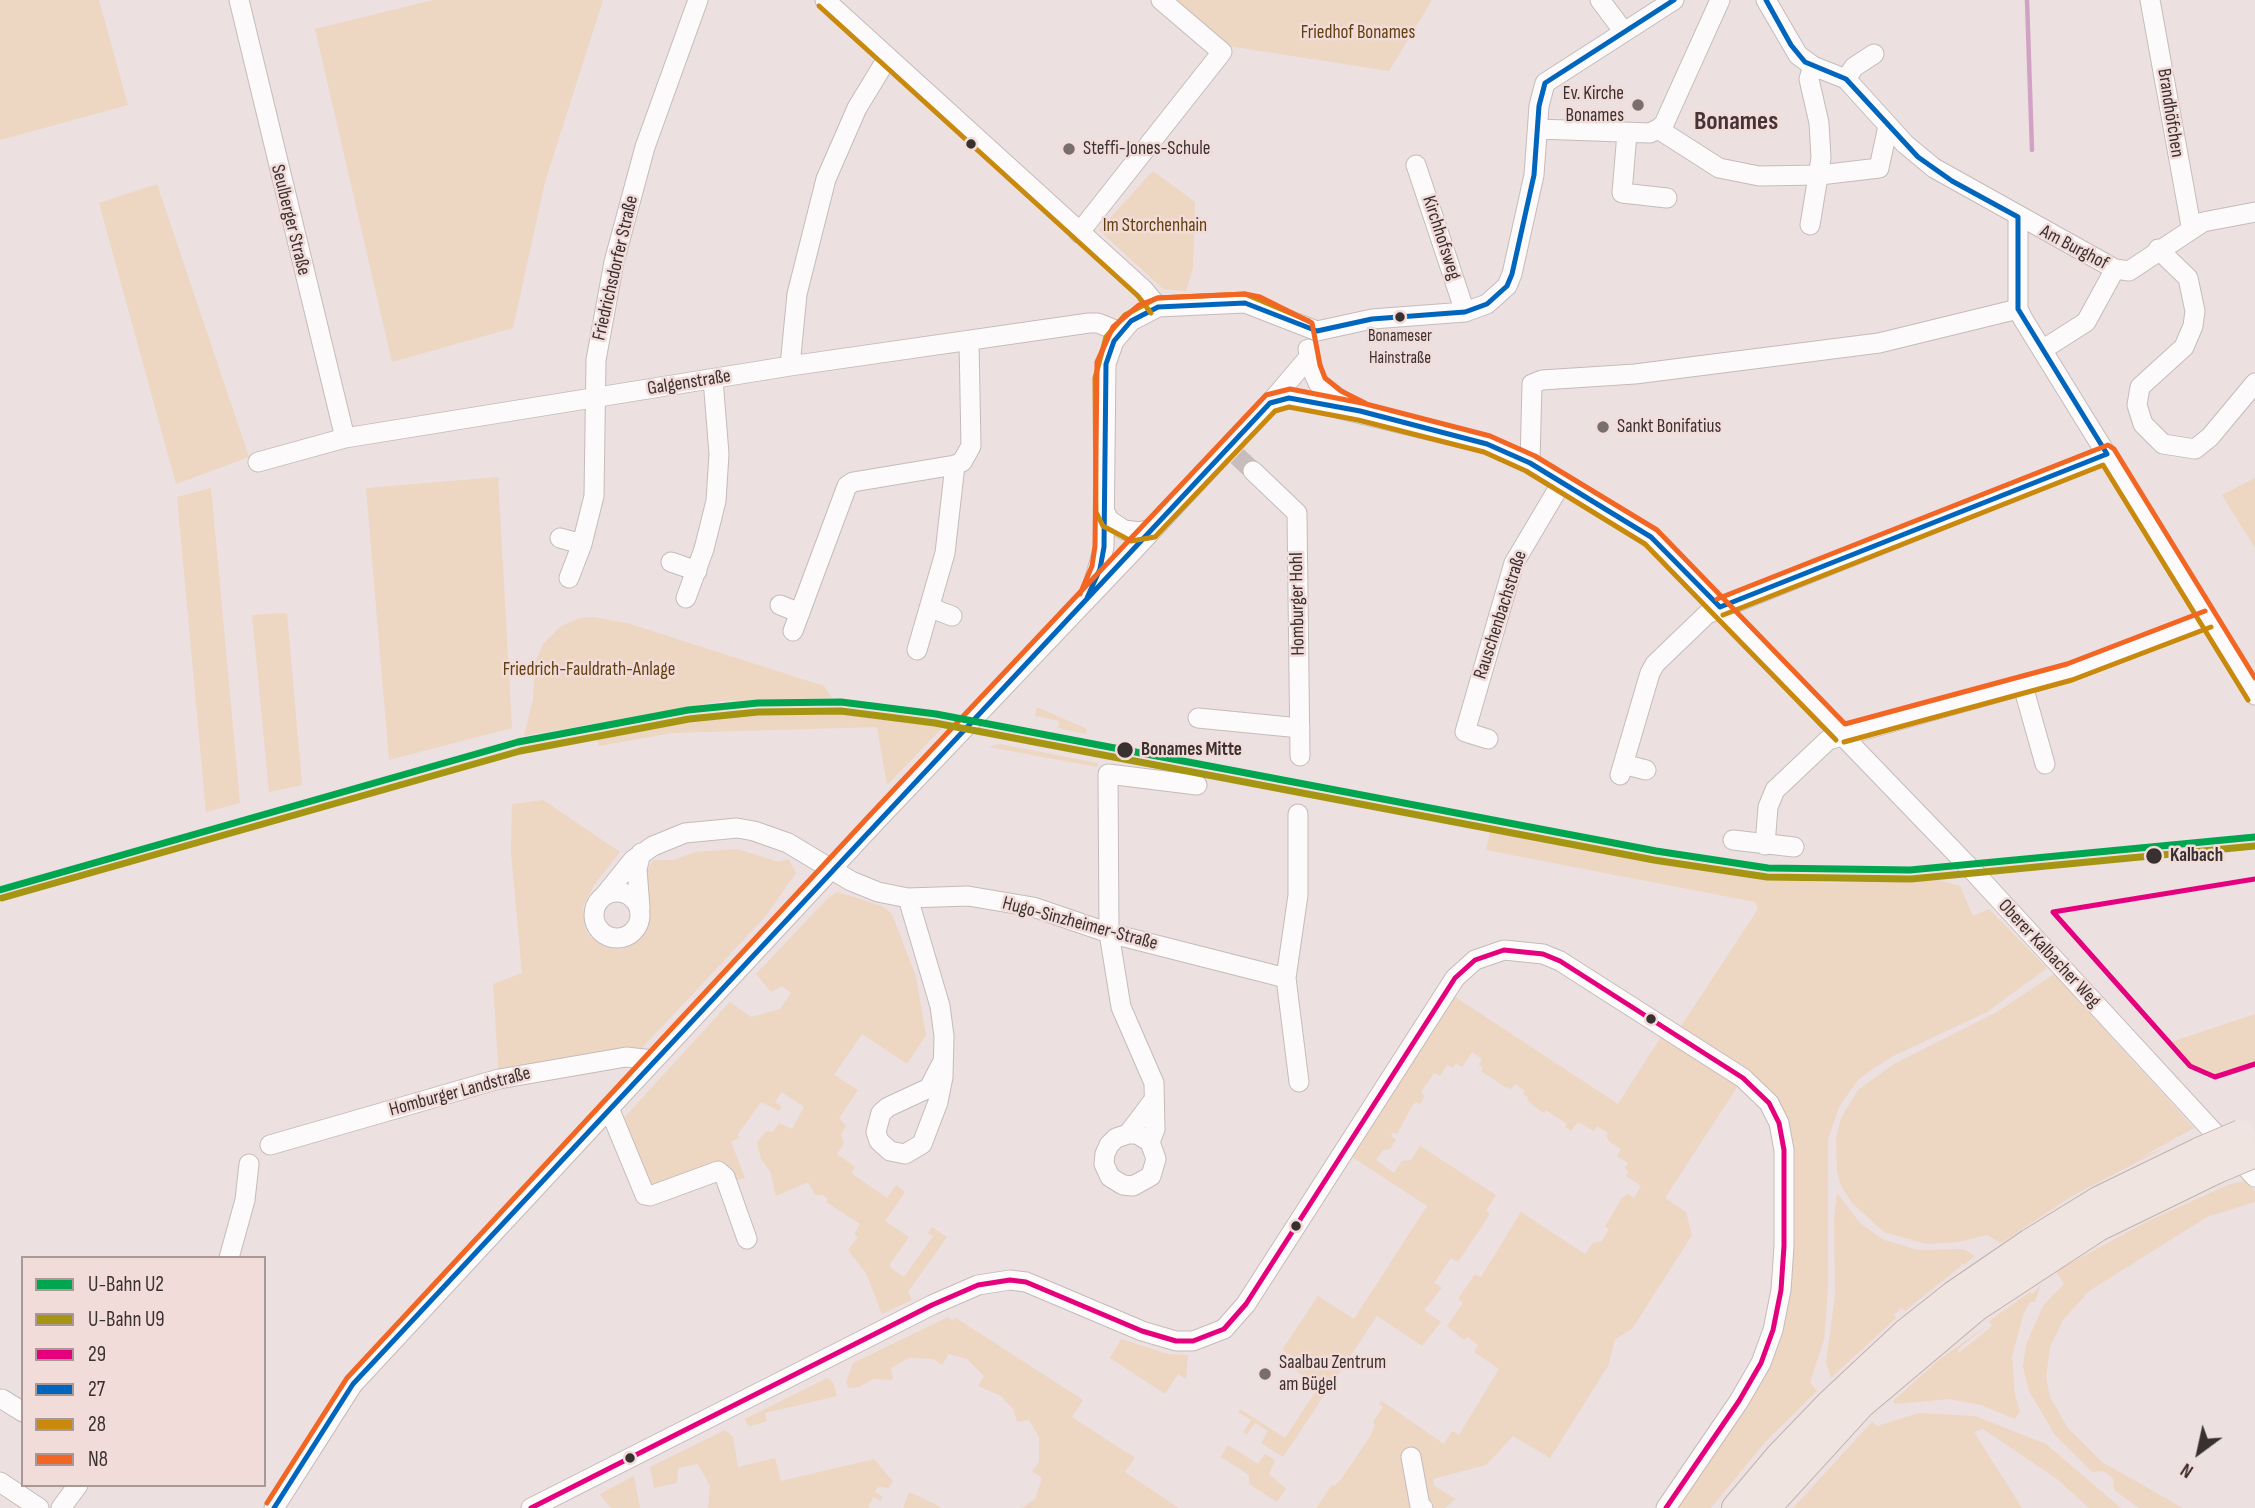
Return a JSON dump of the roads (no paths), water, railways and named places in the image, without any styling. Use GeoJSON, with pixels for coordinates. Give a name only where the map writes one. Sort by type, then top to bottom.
{"type":"FeatureCollection","features":[{"type":"Feature","properties":{"kind":"highway"},"geometry":{"type":"LineString","coordinates":[[1736,1508],[1779,1457],[1830,1404],[1906,1333],[1954,1295],[2029,1243],[2100,1200],[2233,1147]]}},
{"type":"Feature","properties":{"kind":"highway"},"geometry":{"type":"LineString","coordinates":[[1766,1508],[1861,1404],[1970,1311],[2098,1227],[2233,1147]]}},
{"type":"Feature","properties":{"kind":"street","name":"Seulberger Straße"},"geometry":{"type":"LineString","coordinates":[[240,0],[277,165],[345,439]]}},
{"type":"Feature","properties":{"kind":"street","name":"Friedrichsdorfer Straße"},"geometry":{"type":"LineString","coordinates":[[569,578],[582,544],[596,472],[597,350],[627,209],[667,79],[698,0]]}},
{"type":"Feature","properties":{"kind":"street"},"geometry":{"type":"LineString","coordinates":[[825,0],[1144,290],[1158,307]]}},
{"type":"Feature","properties":{"kind":"street"},"geometry":{"type":"LineString","coordinates":[[1079,233],[1222,52],[1161,0]]}},
{"type":"Feature","properties":{"kind":"street"},"geometry":{"type":"LineString","coordinates":[[1600,0],[1624,32]]}},
{"type":"Feature","properties":{"kind":"street"},"geometry":{"type":"LineString","coordinates":[[1089,596],[1100,569],[1105,512],[1104,379],[1109,352],[1120,332],[1144,312],[1158,307],[1245,303],[1306,329],[1328,330],[1372,318],[1476,310],[1499,295],[1512,274],[1534,174],[1539,106],[1545,83],[1674,0]]}},
{"type":"Feature","properties":{"kind":"street"},"geometry":{"type":"LineString","coordinates":[[1538,129],[1627,133],[1650,133],[1658,130],[1664,124],[1720,0]]}},
{"type":"Feature","properties":{"kind":"street","name":"Am Burghof"},"geometry":{"type":"LineString","coordinates":[[1766,0],[1798,55],[1814,66],[1846,79],[1888,126],[1934,169],[2018,218],[2115,269],[2129,271],[2191,226],[2216,218],[2253,216]]}},
{"type":"Feature","properties":{"kind":"street","name":"Brandhöfchen"},"geometry":{"type":"LineString","coordinates":[[2150,0],[2191,226]]}},
{"type":"Feature","properties":{"kind":"street"},"geometry":{"type":"LineString","coordinates":[[1846,79],[1854,67],[1874,54]]}},
{"type":"Feature","properties":{"kind":"street"},"geometry":{"type":"LineString","coordinates":[[790,366],[797,294],[826,179],[857,108],[888,57]]}},
{"type":"Feature","properties":{"kind":"street"},"geometry":{"type":"LineString","coordinates":[[1810,225],[1820,175],[1819,123],[1809,79],[1814,66]]}},
{"type":"Feature","properties":{"kind":"street"},"geometry":{"type":"LineString","coordinates":[[1658,130],[1707,162],[1732,172],[1759,176],[1820,175],[1878,168],[1888,126]]}},
{"type":"Feature","properties":{"kind":"street"},"geometry":{"type":"LineString","coordinates":[[1627,133],[1622,193],[1667,198]]}},
{"type":"Feature","properties":{"kind":"street","name":"Kirchhofsweg"},"geometry":{"type":"LineString","coordinates":[[1416,164],[1465,312]]}},
{"type":"Feature","properties":{"kind":"street"},"geometry":{"type":"LineString","coordinates":[[2018,218],[2018,309],[2255,695]]}},
{"type":"Feature","properties":{"kind":"street"},"geometry":{"type":"LineString","coordinates":[[2158,249],[2188,278],[2195,311],[2193,326],[2184,347],[2140,387],[2137,405],[2143,424],[2163,444],[2195,449],[2210,437],[2253,391]]}},
{"type":"Feature","properties":{"kind":"street"},"geometry":{"type":"LineString","coordinates":[[2042,350],[2085,322],[2115,269]]}},
{"type":"Feature","properties":{"kind":"street"},"geometry":{"type":"LineString","coordinates":[[1530,463],[1532,384],[1542,380],[1635,374],[1879,343],[2018,309]]}},
{"type":"Feature","properties":{"kind":"street","name":"Galgenstraße"},"geometry":{"type":"LineString","coordinates":[[258,462],[345,439],[790,366],[1089,323],[1098,323],[1120,332]]}},
{"type":"Feature","properties":{"kind":"street","name":"Oberer Kalbacher Weg"},"geometry":{"type":"LineString","coordinates":[[1306,329],[1309,357],[1318,383],[1336,398],[1360,411]]}},
{"type":"Feature","properties":{"kind":"street"},"geometry":{"type":"LineString","coordinates":[[780,605],[797,622],[847,486],[853,482],[962,462],[971,446],[969,341]]}},
{"type":"Feature","properties":{"kind":"street"},"geometry":{"type":"LineString","coordinates":[[274,1508],[353,1384],[1151,529],[1233,452],[1309,357]]}},
{"type":"Feature","properties":{"kind":"street"},"geometry":{"type":"LineString","coordinates":[[686,598],[710,526],[719,475],[713,379]]}},
{"type":"Feature","properties":{"kind":"street","name":"Oberer Kalbacher Weg"},"geometry":{"type":"LineString","coordinates":[[1270,403],[1289,398],[1360,411],[1487,444],[1530,463],[1651,537],[1842,734],[2233,1147],[2255,1177]]}},
{"type":"Feature","properties":{"kind":"street"},"geometry":{"type":"LineString","coordinates":[[1646,770],[1622,769],[1655,664],[1707,614],[2107,454]]}},
{"type":"Feature","properties":{"kind":"street"},"geometry":{"type":"LineString","coordinates":[[918,650],[931,608],[948,532],[955,465]]}},
{"type":"Feature","properties":{"kind":"street","name":"Homburger Hohl"},"geometry":{"type":"LineString","coordinates":[[1253,471],[1297,513],[1300,756]]}},
{"type":"Feature","properties":{"kind":"street","name":"Rauschenbachstraße"},"geometry":{"type":"LineString","coordinates":[[1488,739],[1465,732],[1514,562],[1562,482]]}},
{"type":"Feature","properties":{"kind":"street"},"geometry":{"type":"LineString","coordinates":[[1105,512],[1110,520],[1125,530],[1140,532],[1151,529]]}},
{"type":"Feature","properties":{"kind":"street"},"geometry":{"type":"LineString","coordinates":[[560,538],[582,544]]}},
{"type":"Feature","properties":{"kind":"street"},"geometry":{"type":"LineString","coordinates":[[671,562],[697,571]]}},
{"type":"Feature","properties":{"kind":"street"},"geometry":{"type":"LineString","coordinates":[[931,608],[952,615]]}},
{"type":"Feature","properties":{"kind":"street"},"geometry":{"type":"LineString","coordinates":[[1765,845],[1768,807],[1776,790],[1828,740],[2070,672],[2208,619]]}},
{"type":"Feature","properties":{"kind":"street"},"geometry":{"type":"LineString","coordinates":[[2023,686],[2045,764]]}},
{"type":"Feature","properties":{"kind":"street"},"geometry":{"type":"LineString","coordinates":[[1198,718],[1300,728]]}},
{"type":"Feature","properties":{"kind":"street"},"geometry":{"type":"LineString","coordinates":[[1150,1142],[1137,1135],[1128,1134],[1116,1138],[1105,1154],[1106,1170],[1123,1185],[1143,1183],[1150,1176],[1156,1159],[1150,1142],[1155,1129],[1152,1072],[1121,1007],[1109,933],[1108,774],[1197,785]]}},
{"type":"Feature","properties":{"kind":"street"},"geometry":{"type":"LineString","coordinates":[[1297,814],[1298,895],[1286,978],[1299,1082]]}},
{"type":"Feature","properties":{"kind":"street","name":"Hugo-Sinzheimer-Straße"},"geometry":{"type":"LineString","coordinates":[[640,908],[641,916],[634,932],[618,939],[602,934],[594,919],[597,902],[641,853],[685,833],[737,828],[779,839],[863,887],[908,898],[968,896],[1033,907],[1109,933],[1286,978]]}},
{"type":"Feature","properties":{"kind":"street"},"geometry":{"type":"LineString","coordinates":[[1732,840],[1794,847]]}},
{"type":"Feature","properties":{"kind":"street"},"geometry":{"type":"LineString","coordinates":[[640,908],[637,869],[641,853]]}},
{"type":"Feature","properties":{"kind":"street"},"geometry":{"type":"LineString","coordinates":[[604,896],[611,892],[629,894],[640,908]]}},
{"type":"Feature","properties":{"kind":"street"},"geometry":{"type":"LineString","coordinates":[[908,898],[940,1006],[943,1061],[941,1088],[922,1144],[914,1150],[897,1154],[884,1147],[876,1132],[876,1122],[888,1107],[929,1088],[943,1061]]}},
{"type":"Feature","properties":{"kind":"street"},"geometry":{"type":"LineString","coordinates":[[531,1508],[932,1305],[978,1286],[1010,1280],[1026,1282],[1142,1331],[1176,1341],[1193,1341],[1224,1329],[1246,1304],[1455,978],[1475,960],[1489,954],[1523,950],[1560,961],[1743,1078],[1769,1103],[1779,1123],[1784,1150],[1784,1246],[1781,1290],[1773,1330],[1760,1363],[1739,1401],[1666,1508]]}},
{"type":"Feature","properties":{"kind":"street","name":"Homburger Landstraße"},"geometry":{"type":"LineString","coordinates":[[270,1145],[499,1079],[626,1057],[653,1060]]}},
{"type":"Feature","properties":{"kind":"street"},"geometry":{"type":"LineString","coordinates":[[901,1101],[910,1101],[924,1110],[929,1127]]}},
{"type":"Feature","properties":{"kind":"street"},"geometry":{"type":"LineString","coordinates":[[1128,1134],[1153,1101]]}},
{"type":"Feature","properties":{"kind":"street"},"geometry":{"type":"LineString","coordinates":[[608,1108],[645,1195],[650,1196],[718,1171],[725,1177],[747,1239]]}},
{"type":"Feature","properties":{"kind":"street"},"geometry":{"type":"LineString","coordinates":[[230,1256],[246,1200],[250,1164]]}},
{"type":"Feature","properties":{"kind":"street"},"geometry":{"type":"LineString","coordinates":[[2,1399],[21,1411]]}},
{"type":"Feature","properties":{"kind":"street"},"geometry":{"type":"LineString","coordinates":[[1411,1457],[1419,1507]]}},
{"type":"Feature","properties":{"kind":"street"},"geometry":{"type":"LineString","coordinates":[[0,1482],[39,1508]]}},
{"type":"Feature","properties":{"kind":"street"},"geometry":{"type":"LineString","coordinates":[[61,1508],[77,1487]]}},
{"type":"Feature","properties":{"kind":"waterway"},"geometry":{"type":"LineString","coordinates":[[2027,0],[2032,150]]}},
{"type":"Feature","properties":{"kind":"tunnel"},"geometry":{"type":"LineString","coordinates":[[1237,456],[1253,471]]}},
{"type":"Feature","properties":{"kind":"metro line","name":"U2"},"geometry":{"type":"LineString","coordinates":[[0,890],[518,742],[688,710],[758,703],[841,702],[936,714],[1656,851],[1768,868],[1910,870],[2255,837]]}},
{"type":"Feature","properties":{"kind":"metro line","name":"U9"},"geometry":{"type":"LineString","coordinates":[[2,898],[520,751],[689,719],[758,712],[841,711],[935,723],[1654,860],[1767,877],[1911,879],[2255,846]]}},
{"type":"Feature","properties":{"kind":"place","name":"Ev. Kirche Bonames"},"geometry":{"type":"Point","coordinates":[1638,105]}},
{"type":"Feature","properties":{"kind":"place","name":"Steffi-Jones-Schule"},"geometry":{"type":"Point","coordinates":[1069,149]}},
{"type":"Feature","properties":{"kind":"place","name":"Bonameser Hainstraße"},"geometry":{"type":"Point","coordinates":[1400,317]}},
{"type":"Feature","properties":{"kind":"place","name":"Sankt Bonifatius"},"geometry":{"type":"Point","coordinates":[1603,427]}},
{"type":"Feature","properties":{"kind":"place","name":"Bonames Mitte"},"geometry":{"type":"Point","coordinates":[1125,750]}},
{"type":"Feature","properties":{"kind":"place","name":"Kalbach"},"geometry":{"type":"Point","coordinates":[2154,856]}},
{"type":"Feature","properties":{"kind":"place","name":"Saalbau Zentrum am Bügel"},"geometry":{"type":"Point","coordinates":[1265,1374]}},
{"type":"Feature","properties":{"kind":"district","name":"Bonames"},"geometry":{"type":"Point","coordinates":[1736,122]}},
{"type":"Feature","properties":{"kind":"park label","name":"Friedhof Bonames"},"geometry":{"type":"Point","coordinates":[1358,33]}},
{"type":"Feature","properties":{"kind":"park label","name":"Im Storchenhain"},"geometry":{"type":"Point","coordinates":[1155,226]}},
{"type":"Feature","properties":{"kind":"park label","name":"Friedrich-Fauldrath-Anlage"},"geometry":{"type":"Point","coordinates":[589,670]}}]}
